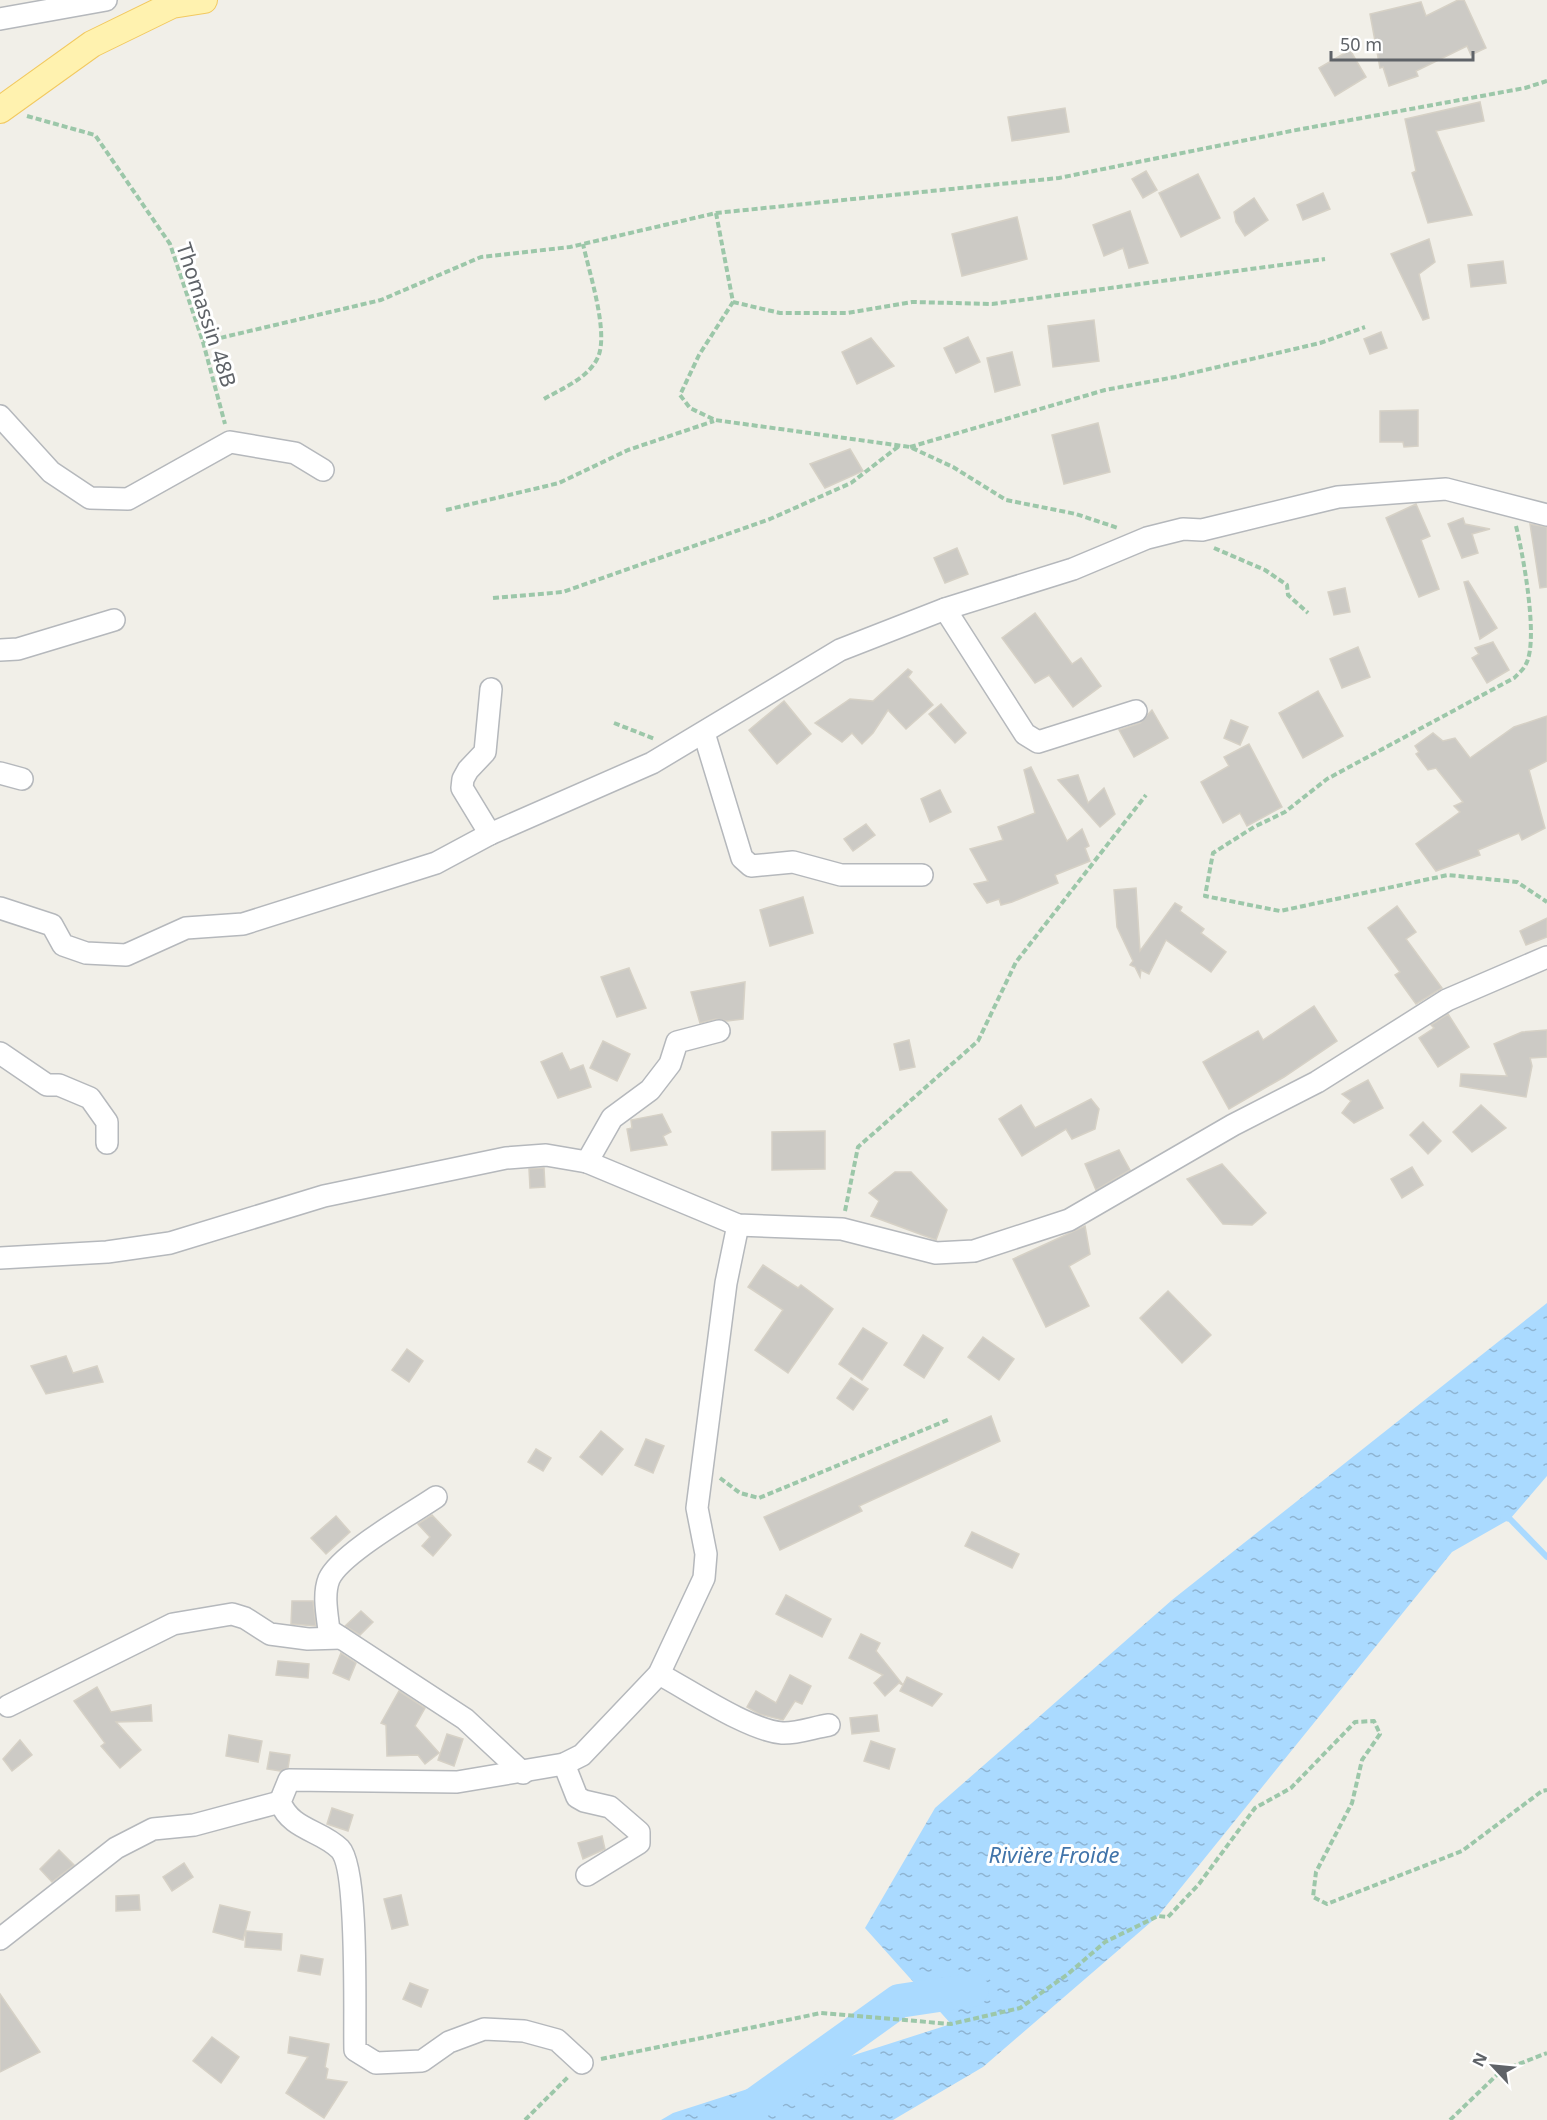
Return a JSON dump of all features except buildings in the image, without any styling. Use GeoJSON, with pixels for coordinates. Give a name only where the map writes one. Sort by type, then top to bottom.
{"type":"FeatureCollection","features":[{"type":"Feature","properties":{"kind":"main road"},"geometry":{"type":"LineString","coordinates":[[11,113],[92,44],[164,2],[204,0]]}},
{"type":"Feature","properties":{"kind":"street"},"geometry":{"type":"LineString","coordinates":[[0,19],[106,0]]}},
{"type":"Feature","properties":{"kind":"street"},"geometry":{"type":"LineString","coordinates":[[0,417],[51,472],[90,498],[128,500],[230,442],[295,453],[323,470]]}},
{"type":"Feature","properties":{"kind":"street"},"geometry":{"type":"LineString","coordinates":[[0,908],[52,925],[63,945],[87,953],[126,955],[186,928],[243,924],[436,863],[490,834],[652,763],[840,650],[945,609],[1073,569],[1147,538],[1183,529],[1202,530],[1338,497],[1446,489],[1547,514]]}},
{"type":"Feature","properties":{"kind":"street"},"geometry":{"type":"LineString","coordinates":[[945,609],[1025,734],[1038,742],[1136,711]]}},
{"type":"Feature","properties":{"kind":"street"},"geometry":{"type":"LineString","coordinates":[[0,650],[18,649],[114,620]]}},
{"type":"Feature","properties":{"kind":"street"},"geometry":{"type":"LineString","coordinates":[[490,689],[485,752],[468,770],[463,779],[462,788],[490,834]]}},
{"type":"Feature","properties":{"kind":"street"},"geometry":{"type":"LineString","coordinates":[[704,733],[742,858],[746,863],[752,866],[793,862],[841,875],[922,875]]}},
{"type":"Feature","properties":{"kind":"street"},"geometry":{"type":"LineString","coordinates":[[0,773],[22,779]]}},
{"type":"Feature","properties":{"kind":"street"},"geometry":{"type":"LineString","coordinates":[[0,1258],[107,1252],[170,1243],[324,1196],[506,1158],[546,1155],[587,1162],[738,1225],[842,1229],[936,1253],[974,1251],[1069,1220],[1233,1125],[1317,1082],[1447,999],[1547,957]]}},
{"type":"Feature","properties":{"kind":"street"},"geometry":{"type":"LineString","coordinates":[[587,1162],[612,1118],[650,1090],[670,1064],[677,1042],[720,1031]]}},
{"type":"Feature","properties":{"kind":"street"},"geometry":{"type":"LineString","coordinates":[[0,1053],[47,1085],[59,1085],[90,1098],[107,1122],[107,1143]]}},
{"type":"Feature","properties":{"kind":"street"},"geometry":{"type":"LineString","coordinates":[[582,2063],[557,2040],[514,2030],[484,2029],[449,2042],[422,2061],[376,2063],[355,2050],[351,1889],[347,1862],[340,1849],[285,1815],[280,1802],[289,1780],[457,1782],[523,1773],[564,1764],[582,1755],[659,1674],[704,1578],[706,1554],[697,1508],[726,1283],[738,1225]]}},
{"type":"Feature","properties":{"kind":"street"},"geometry":{"type":"LineString","coordinates":[[436,1497],[342,1562],[329,1580],[326,1604],[329,1630],[465,1719],[523,1773]]}},
{"type":"Feature","properties":{"kind":"street"},"geometry":{"type":"LineString","coordinates":[[8,1706],[173,1624],[232,1614],[245,1618],[270,1634],[308,1639],[341,1638]]}},
{"type":"Feature","properties":{"kind":"street"},"geometry":{"type":"LineString","coordinates":[[659,1674],[745,1720],[769,1730],[783,1733],[829,1725]]}},
{"type":"Feature","properties":{"kind":"street"},"geometry":{"type":"LineString","coordinates":[[564,1764],[577,1797],[610,1807],[639,1832],[639,1843],[587,1875]]}},
{"type":"Feature","properties":{"kind":"street"},"geometry":{"type":"LineString","coordinates":[[0,1940],[116,1848],[153,1829],[194,1825],[280,1802]]}},
{"type":"Feature","properties":{"kind":"path"},"geometry":{"type":"LineString","coordinates":[[203,342],[381,300],[481,256],[583,244],[716,213],[1059,178],[1291,131],[1525,88],[1547,81]]}},
{"type":"Feature","properties":{"kind":"path","name":"Thomassin 48B"},"geometry":{"type":"LineString","coordinates":[[11,113],[95,135],[170,244],[203,342],[230,442]]}},
{"type":"Feature","properties":{"kind":"path"},"geometry":{"type":"LineString","coordinates":[[716,213],[733,302],[699,355],[680,395],[690,408],[715,420],[910,447],[953,467],[1006,500],[1076,514],[1147,538]]}},
{"type":"Feature","properties":{"kind":"path"},"geometry":{"type":"LineString","coordinates":[[544,399],[583,376],[598,357],[602,331],[583,244]]}},
{"type":"Feature","properties":{"kind":"path"},"geometry":{"type":"LineString","coordinates":[[733,302],[780,313],[847,313],[912,303],[992,304],[1325,259]]}},
{"type":"Feature","properties":{"kind":"path"},"geometry":{"type":"LineString","coordinates":[[910,447],[1105,390],[1175,377],[1320,343],[1365,327]]}},
{"type":"Feature","properties":{"kind":"path"},"geometry":{"type":"LineString","coordinates":[[446,510],[558,483],[628,450],[715,420]]}},
{"type":"Feature","properties":{"kind":"path"},"geometry":{"type":"LineString","coordinates":[[493,598],[563,592],[770,519],[851,483],[899,446]]}},
{"type":"Feature","properties":{"kind":"path"},"geometry":{"type":"LineString","coordinates":[[1511,505],[1522,549],[1531,628],[1527,663],[1514,678],[1492,693],[1327,779],[1285,812],[1254,827],[1213,853],[1205,896],[1280,911],[1449,875],[1517,882],[1547,902]]}},
{"type":"Feature","properties":{"kind":"path"},"geometry":{"type":"LineString","coordinates":[[1212,548],[1265,570],[1287,585],[1288,595],[1308,613]]}},
{"type":"Feature","properties":{"kind":"path"},"geometry":{"type":"LineString","coordinates":[[614,723],[680,748]]}},
{"type":"Feature","properties":{"kind":"path"},"geometry":{"type":"LineString","coordinates":[[842,1229],[858,1148],[978,1041],[1016,962],[1146,795]]}},
{"type":"Feature","properties":{"kind":"path"},"geometry":{"type":"LineString","coordinates":[[703,1464],[740,1493],[759,1498],[950,1419]]}},
{"type":"Feature","properties":{"kind":"path"},"geometry":{"type":"LineString","coordinates":[[525,2120],[582,2063],[821,2013],[951,2024],[1020,2008],[1068,1974],[1105,1942],[1158,1916],[1168,1917],[1199,1884],[1255,1809],[1291,1788],[1355,1722],[1374,1721],[1380,1734],[1362,1760],[1352,1803],[1316,1872],[1313,1897],[1327,1904],[1462,1851],[1542,1791],[1547,1790]]}},
{"type":"Feature","properties":{"kind":"path"},"geometry":{"type":"LineString","coordinates":[[1450,2120],[1501,2071],[1547,2053]]}},
{"type":"Feature","properties":{"kind":"water","name":"Rivière Froide"},"geometry":{"type":"Polygon","coordinates":[[[1547,1303],[1547,1476],[1510,1519],[1452,1552],[1158,1916],[983,2067],[893,2120],[661,2120],[673,2113],[951,2024],[865,1928],[935,1808],[1172,1600],[1547,1303]]]}},
{"type":"Feature","properties":{"kind":"waterway"},"geometry":{"type":"LineString","coordinates":[[1503,1517],[1510,1519],[1547,1557]]}},
{"type":"Feature","properties":{"kind":"waterway","name":"Rivière Froide"},"geometry":{"type":"LineString","coordinates":[[733,2120],[899,2001],[972,1990]]}}]}
